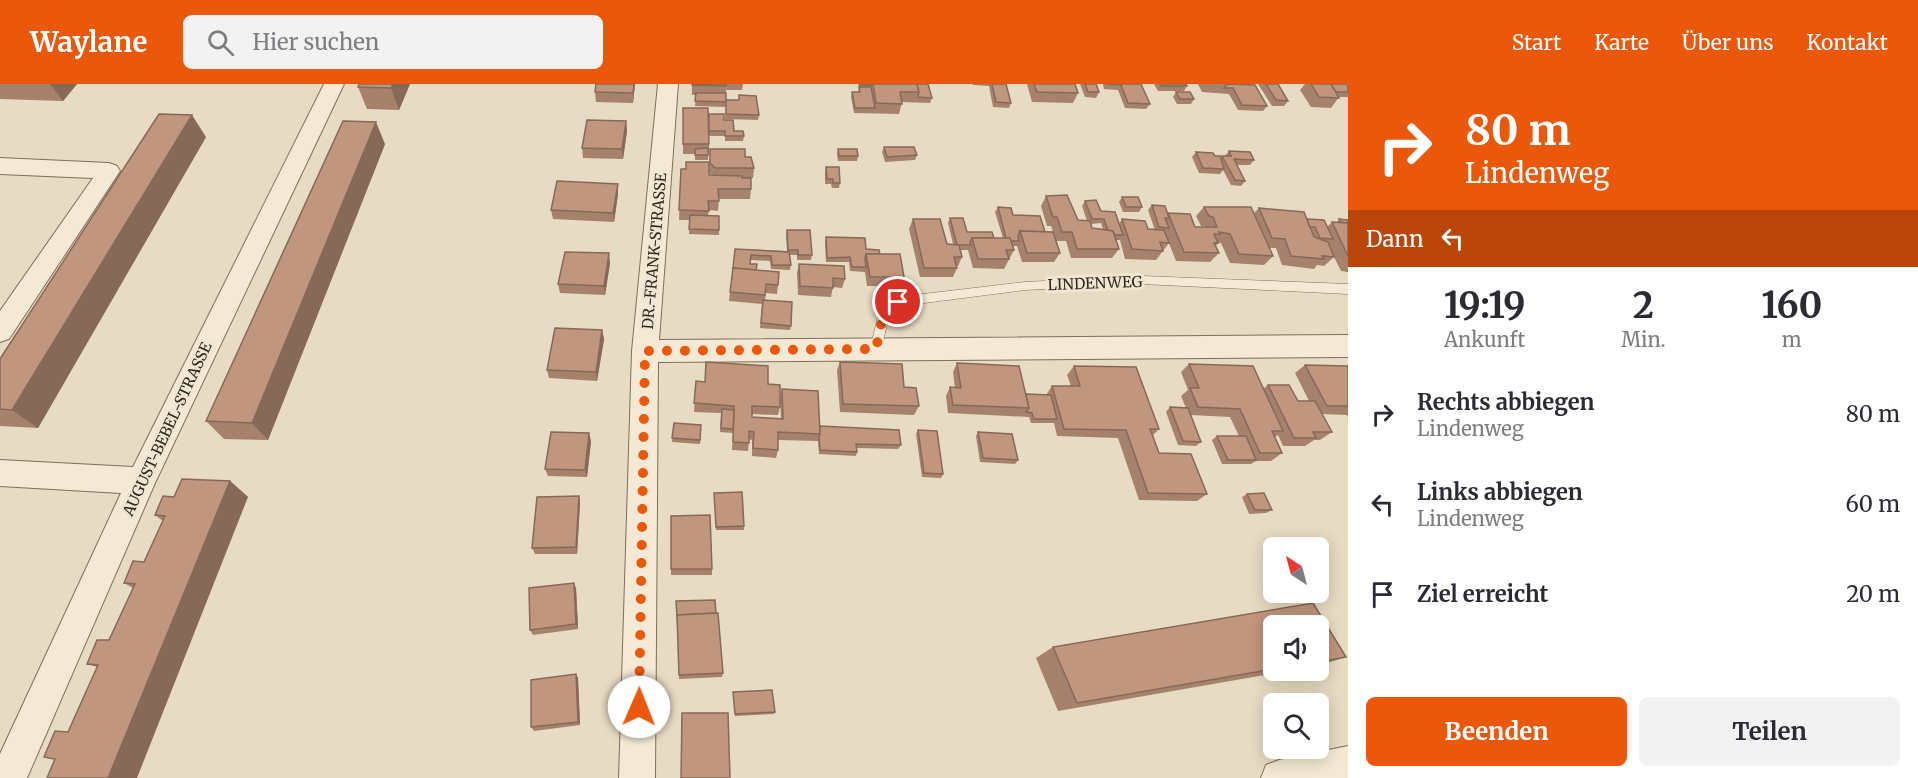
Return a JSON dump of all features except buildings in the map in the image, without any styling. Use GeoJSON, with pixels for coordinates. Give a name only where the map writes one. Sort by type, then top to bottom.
{"type":"FeatureCollection","features":[{"type":"Feature","properties":{"kind":"street","name":"AUGUST-BEBEL-STRASSE"},"geometry":{"type":"LineString","coordinates":[[8,778],[141,481],[334,84]]}},
{"type":"Feature","properties":{"kind":"street","name":"DR.-FRANK-STRASSE"},"geometry":{"type":"LineString","coordinates":[[637,778],[645,351],[668,84]]}},
{"type":"Feature","properties":{"kind":"street"},"geometry":{"type":"LineString","coordinates":[[0,166],[109,171],[10,301],[0,332]]}},
{"type":"Feature","properties":{"kind":"street"},"geometry":{"type":"LineString","coordinates":[[645,351],[1348,346]]}},
{"type":"Feature","properties":{"kind":"street"},"geometry":{"type":"LineString","coordinates":[[0,473],[141,481]]}},
{"type":"Feature","properties":{"kind":"street"},"geometry":{"type":"LineString","coordinates":[[1278,778],[1348,764]]}},
{"type":"Feature","properties":{"kind":"lane","name":"LINDENWEG"},"geometry":{"type":"LineString","coordinates":[[876,349],[883,315],[898,302],[921,299],[1025,286],[1142,280],[1348,289]]}},
{"type":"Feature","properties":{"kind":"route"},"geometry":{"type":"LineString","coordinates":[[639,707],[645,351],[876,349],[883,315],[898,302]]}}]}
